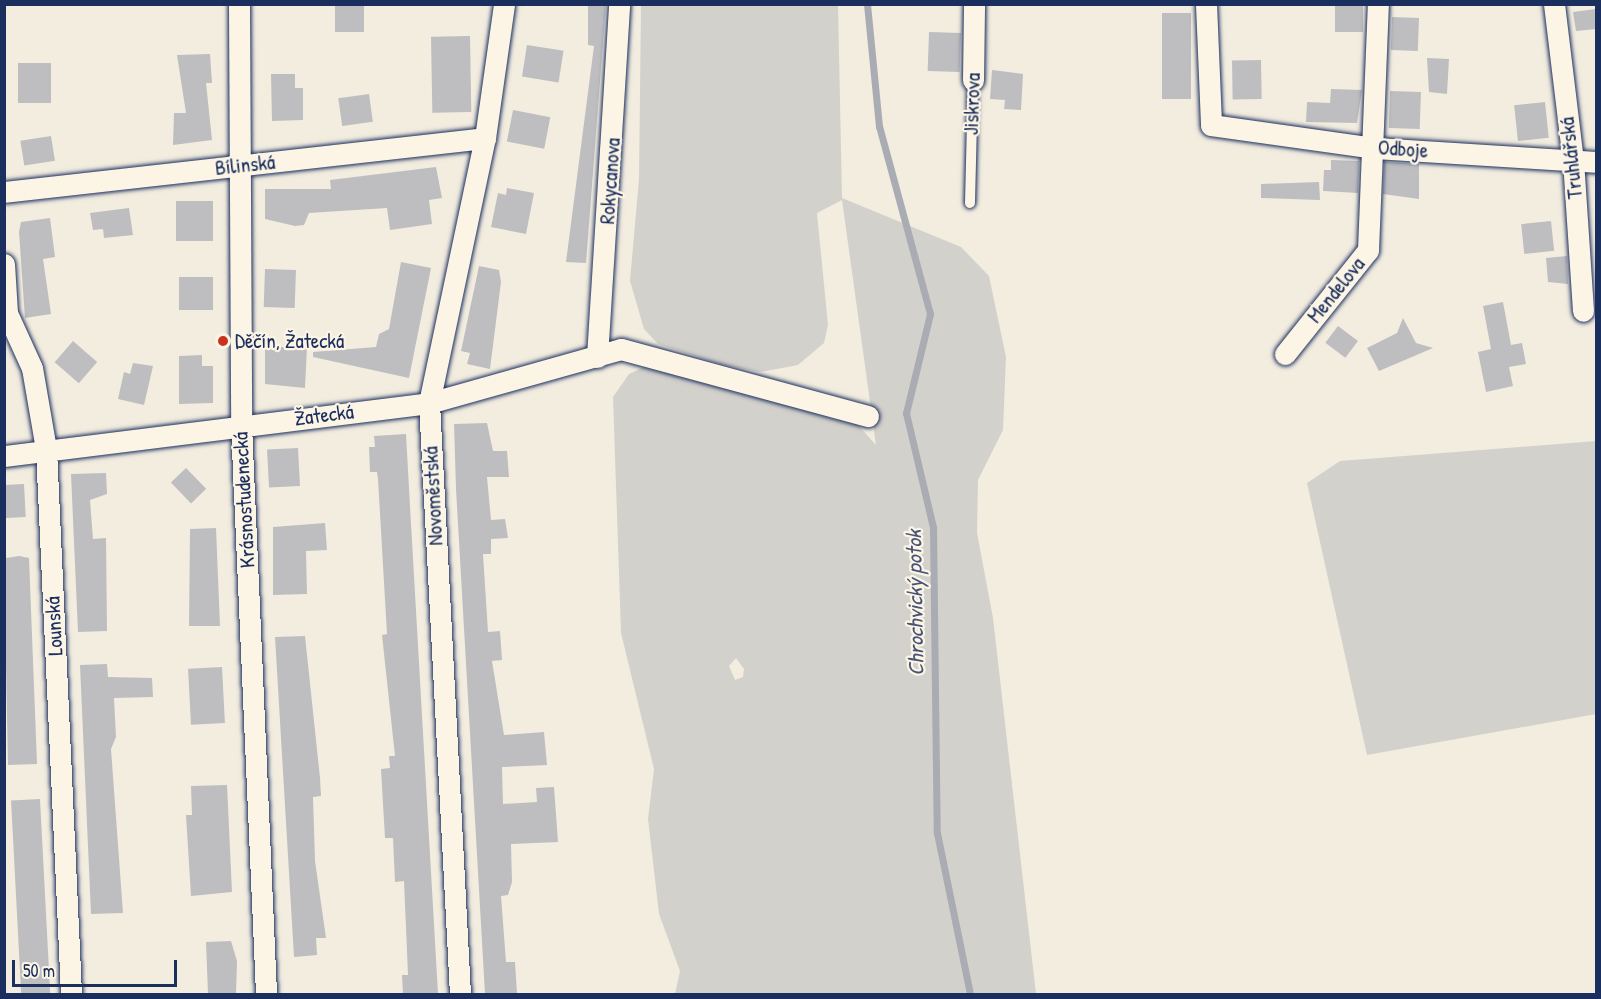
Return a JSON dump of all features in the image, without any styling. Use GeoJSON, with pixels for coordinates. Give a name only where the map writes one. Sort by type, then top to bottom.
{"type":"FeatureCollection","features":[{"type":"Feature","properties":{"kind":"street","name":"Krásnostudenecká"},"geometry":{"type":"LineString","coordinates":[[239,4],[237,166],[241,425],[266,994]]}},
{"type":"Feature","properties":{"kind":"street","name":"Novoměstská"},"geometry":{"type":"LineString","coordinates":[[460,994],[429,403],[485,138],[504,4]]}},
{"type":"Feature","properties":{"kind":"street","name":"Rokycanova"},"geometry":{"type":"LineString","coordinates":[[597,357],[619,4]]}},
{"type":"Feature","properties":{"kind":"street","name":"Jiskrova"},"geometry":{"type":"LineString","coordinates":[[973,80],[974,4]]}},
{"type":"Feature","properties":{"kind":"street","name":"Odboje"},"geometry":{"type":"LineString","coordinates":[[1206,4],[1211,125],[1375,148],[1596,162]]}},
{"type":"Feature","properties":{"kind":"street","name":"Mendelova"},"geometry":{"type":"LineString","coordinates":[[1285,354],[1368,250],[1375,148],[1378,4]]}},
{"type":"Feature","properties":{"kind":"street","name":"Truhlářská"},"geometry":{"type":"LineString","coordinates":[[1554,4],[1574,160],[1583,311]]}},
{"type":"Feature","properties":{"kind":"street","name":"Bílinská"},"geometry":{"type":"LineString","coordinates":[[4,192],[485,138]]}},
{"type":"Feature","properties":{"kind":"street","name":"Lounská"},"geometry":{"type":"LineString","coordinates":[[4,264],[7,313],[32,368],[46,449],[71,994]]}},
{"type":"Feature","properties":{"kind":"street","name":"Žatecká"},"geometry":{"type":"LineString","coordinates":[[4,456],[429,403],[621,349],[868,416]]}},
{"type":"Feature","properties":{"kind":"lane","name":"Jiskrova"},"geometry":{"type":"LineString","coordinates":[[970,203],[973,80]]}},
{"type":"Feature","properties":{"kind":"shaded area"},"geometry":{"type":"Polygon","coordinates":[[[641,5],[838,5],[842,198],[961,247],[989,276],[1006,357],[1003,430],[978,480],[977,533],[993,618],[1036,994],[675,994],[680,971],[659,914],[648,819],[654,769],[621,633],[613,397],[629,374],[644,367],[815,408],[857,424],[876,445],[842,200],[817,213],[828,325],[824,343],[798,365],[760,372],[720,364],[658,344],[644,329],[630,281],[639,179],[641,5]],[[736,658],[729,666],[735,680],[743,677],[744,669],[736,658]]]}},
{"type":"Feature","properties":{"kind":"shaded area"},"geometry":{"type":"Polygon","coordinates":[[[1596,441],[1596,714],[1367,755],[1307,483],[1340,461],[1596,441]]]}},
{"type":"Feature","properties":{"kind":"building"},"geometry":{"type":"Polygon","coordinates":[[[335,4],[364,4],[364,32],[335,32],[335,4]]]}},
{"type":"Feature","properties":{"kind":"building"},"geometry":{"type":"Polygon","coordinates":[[[588,4],[606,4],[586,263],[566,262],[594,46],[588,45],[588,4]]]}},
{"type":"Feature","properties":{"kind":"building"},"geometry":{"type":"Polygon","coordinates":[[[1335,4],[1363,4],[1363,32],[1335,32],[1335,4]]]}},
{"type":"Feature","properties":{"kind":"building"},"geometry":{"type":"Polygon","coordinates":[[[1596,9],[1596,29],[1576,31],[1573,12],[1596,9]]]}},
{"type":"Feature","properties":{"kind":"building"},"geometry":{"type":"Polygon","coordinates":[[[1162,13],[1191,13],[1191,99],[1162,99],[1162,13]]]}},
{"type":"Feature","properties":{"kind":"building"},"geometry":{"type":"Polygon","coordinates":[[[1392,17],[1419,18],[1418,51],[1391,50],[1392,17]]]}},
{"type":"Feature","properties":{"kind":"building"},"geometry":{"type":"Polygon","coordinates":[[[929,32],[961,33],[960,72],[928,71],[929,32]]]}},
{"type":"Feature","properties":{"kind":"building"},"geometry":{"type":"Polygon","coordinates":[[[470,36],[471,112],[432,113],[431,37],[470,36]]]}},
{"type":"Feature","properties":{"kind":"building"},"geometry":{"type":"Polygon","coordinates":[[[527,45],[564,51],[559,82],[522,77],[527,45]]]}},
{"type":"Feature","properties":{"kind":"building"},"geometry":{"type":"Polygon","coordinates":[[[210,54],[212,83],[206,83],[212,140],[173,145],[174,113],[186,113],[177,55],[210,54]]]}},
{"type":"Feature","properties":{"kind":"building"},"geometry":{"type":"Polygon","coordinates":[[[1427,58],[1449,59],[1447,94],[1429,92],[1427,58]]]}},
{"type":"Feature","properties":{"kind":"building"},"geometry":{"type":"Polygon","coordinates":[[[1261,60],[1262,99],[1233,100],[1232,61],[1261,60]]]}},
{"type":"Feature","properties":{"kind":"building"},"geometry":{"type":"Polygon","coordinates":[[[18,63],[51,63],[51,103],[18,103],[18,63]]]}},
{"type":"Feature","properties":{"kind":"building"},"geometry":{"type":"Polygon","coordinates":[[[992,70],[1023,74],[1021,110],[1004,109],[1005,100],[990,99],[992,70]]]}},
{"type":"Feature","properties":{"kind":"building"},"geometry":{"type":"Polygon","coordinates":[[[271,74],[295,74],[295,88],[303,88],[303,120],[272,121],[271,74]]]}},
{"type":"Feature","properties":{"kind":"building"},"geometry":{"type":"Polygon","coordinates":[[[1331,89],[1362,90],[1357,123],[1306,122],[1307,102],[1330,103],[1331,89]]]}},
{"type":"Feature","properties":{"kind":"building"},"geometry":{"type":"Polygon","coordinates":[[[1390,91],[1421,92],[1420,129],[1389,128],[1390,91]]]}},
{"type":"Feature","properties":{"kind":"building"},"geometry":{"type":"Polygon","coordinates":[[[369,94],[373,122],[342,126],[338,98],[369,94]]]}},
{"type":"Feature","properties":{"kind":"building"},"geometry":{"type":"Polygon","coordinates":[[[1545,102],[1549,138],[1518,141],[1514,105],[1545,102]]]}},
{"type":"Feature","properties":{"kind":"building"},"geometry":{"type":"Polygon","coordinates":[[[513,110],[550,117],[544,149],[507,141],[513,110]]]}},
{"type":"Feature","properties":{"kind":"building"},"geometry":{"type":"Polygon","coordinates":[[[51,136],[55,161],[24,166],[20,141],[51,136]]]}},
{"type":"Feature","properties":{"kind":"building"},"geometry":{"type":"Polygon","coordinates":[[[1331,160],[1359,161],[1358,193],[1323,191],[1324,170],[1331,170],[1331,160]]]}},
{"type":"Feature","properties":{"kind":"building"},"geometry":{"type":"Polygon","coordinates":[[[1384,162],[1419,164],[1419,199],[1383,194],[1384,162]]]}},
{"type":"Feature","properties":{"kind":"building"},"geometry":{"type":"Polygon","coordinates":[[[436,167],[442,198],[429,200],[432,224],[390,230],[387,208],[309,213],[304,225],[295,226],[265,219],[265,189],[331,189],[330,180],[436,167]]]}},
{"type":"Feature","properties":{"kind":"building"},"geometry":{"type":"Polygon","coordinates":[[[1319,182],[1320,200],[1261,198],[1261,184],[1319,182]]]}},
{"type":"Feature","properties":{"kind":"building"},"geometry":{"type":"Polygon","coordinates":[[[507,188],[534,193],[526,234],[491,227],[498,193],[506,195],[507,188]]]}},
{"type":"Feature","properties":{"kind":"building"},"geometry":{"type":"Polygon","coordinates":[[[176,201],[213,201],[213,241],[176,241],[176,201]]]}},
{"type":"Feature","properties":{"kind":"building"},"geometry":{"type":"Polygon","coordinates":[[[129,208],[133,235],[104,238],[103,229],[93,230],[90,213],[129,208]]]}},
{"type":"Feature","properties":{"kind":"building"},"geometry":{"type":"Polygon","coordinates":[[[50,218],[55,257],[43,259],[51,314],[25,318],[19,232],[21,222],[50,218]]]}},
{"type":"Feature","properties":{"kind":"building"},"geometry":{"type":"Polygon","coordinates":[[[1551,221],[1554,251],[1524,254],[1521,224],[1551,221]]]}},
{"type":"Feature","properties":{"kind":"building"},"geometry":{"type":"Polygon","coordinates":[[[1567,256],[1568,284],[1548,282],[1546,258],[1567,256]]]}},
{"type":"Feature","properties":{"kind":"building"},"geometry":{"type":"Polygon","coordinates":[[[401,262],[431,268],[409,378],[313,357],[313,352],[376,347],[379,334],[389,329],[401,262]]]}},
{"type":"Feature","properties":{"kind":"building"},"geometry":{"type":"Polygon","coordinates":[[[479,266],[499,270],[501,282],[490,369],[467,364],[470,353],[461,351],[479,266]]]}},
{"type":"Feature","properties":{"kind":"building"},"geometry":{"type":"Polygon","coordinates":[[[265,269],[296,270],[295,308],[264,307],[265,269]]]}},
{"type":"Feature","properties":{"kind":"building"},"geometry":{"type":"Polygon","coordinates":[[[179,277],[213,277],[213,310],[179,310],[179,277]]]}},
{"type":"Feature","properties":{"kind":"building"},"geometry":{"type":"Polygon","coordinates":[[[1503,302],[1511,345],[1522,343],[1526,364],[1509,367],[1513,386],[1486,392],[1478,352],[1491,349],[1483,306],[1503,302]]]}},
{"type":"Feature","properties":{"kind":"building"},"geometry":{"type":"Polygon","coordinates":[[[1403,318],[1416,343],[1433,348],[1379,371],[1367,348],[1397,333],[1403,318]]]}},
{"type":"Feature","properties":{"kind":"building"},"geometry":{"type":"Polygon","coordinates":[[[1338,326],[1358,341],[1345,358],[1325,343],[1338,326]]]}},
{"type":"Feature","properties":{"kind":"building"},"geometry":{"type":"Polygon","coordinates":[[[73,341],[97,362],[79,383],[55,362],[73,341]]]}},
{"type":"Feature","properties":{"kind":"building"},"geometry":{"type":"Polygon","coordinates":[[[265,347],[307,347],[305,388],[265,384],[265,347]]]}},
{"type":"Feature","properties":{"kind":"building"},"geometry":{"type":"Polygon","coordinates":[[[202,355],[202,366],[213,366],[213,403],[179,404],[179,356],[202,355]]]}},
{"type":"Feature","properties":{"kind":"building"},"geometry":{"type":"Polygon","coordinates":[[[133,363],[153,366],[144,405],[118,399],[124,372],[130,374],[133,363]]]}},
{"type":"Feature","properties":{"kind":"building"},"geometry":{"type":"Polygon","coordinates":[[[487,423],[493,451],[507,451],[509,477],[487,477],[491,520],[505,519],[508,538],[491,539],[491,554],[483,554],[488,632],[500,631],[502,660],[492,661],[504,735],[544,732],[547,765],[502,767],[503,804],[537,802],[536,788],[554,787],[558,842],[511,844],[512,882],[508,895],[501,896],[506,962],[515,962],[517,994],[485,994],[456,489],[454,424],[487,423]]]}},
{"type":"Feature","properties":{"kind":"building"},"geometry":{"type":"Polygon","coordinates":[[[406,434],[438,994],[403,994],[402,975],[408,975],[404,881],[395,882],[393,838],[385,838],[381,769],[390,768],[389,756],[395,756],[382,635],[387,634],[378,479],[377,472],[370,472],[369,447],[375,447],[374,436],[406,434]]]}},
{"type":"Feature","properties":{"kind":"building"},"geometry":{"type":"Polygon","coordinates":[[[298,448],[300,486],[269,488],[267,450],[298,448]]]}},
{"type":"Feature","properties":{"kind":"building"},"geometry":{"type":"Polygon","coordinates":[[[186,468],[206,489],[191,503],[171,483],[186,468]]]}},
{"type":"Feature","properties":{"kind":"building"},"geometry":{"type":"Polygon","coordinates":[[[106,473],[107,494],[90,500],[93,539],[106,538],[107,631],[78,632],[71,474],[106,473]]]}},
{"type":"Feature","properties":{"kind":"building"},"geometry":{"type":"Polygon","coordinates":[[[24,484],[26,517],[6,518],[4,485],[24,484]]]}},
{"type":"Feature","properties":{"kind":"building"},"geometry":{"type":"Polygon","coordinates":[[[325,523],[327,550],[306,551],[307,594],[273,595],[273,527],[325,523]]]}},
{"type":"Feature","properties":{"kind":"building"},"geometry":{"type":"Polygon","coordinates":[[[216,528],[220,626],[189,626],[190,529],[216,528]]]}},
{"type":"Feature","properties":{"kind":"building"},"geometry":{"type":"Polygon","coordinates":[[[19,556],[29,558],[37,764],[8,765],[4,566],[6,558],[19,556]]]}},
{"type":"Feature","properties":{"kind":"building"},"geometry":{"type":"Polygon","coordinates":[[[305,636],[321,796],[313,797],[315,861],[326,938],[316,938],[317,955],[294,957],[275,637],[305,636]]]}},
{"type":"Feature","properties":{"kind":"building"},"geometry":{"type":"Polygon","coordinates":[[[107,664],[108,677],[152,678],[153,697],[114,698],[116,737],[111,749],[123,913],[91,914],[80,665],[107,664]]]}},
{"type":"Feature","properties":{"kind":"building"},"geometry":{"type":"Polygon","coordinates":[[[222,667],[225,723],[191,725],[188,669],[222,667]]]}},
{"type":"Feature","properties":{"kind":"building"},"geometry":{"type":"Polygon","coordinates":[[[227,785],[232,892],[191,896],[186,815],[192,815],[191,786],[227,785]]]}},
{"type":"Feature","properties":{"kind":"building"},"geometry":{"type":"Polygon","coordinates":[[[40,799],[50,994],[21,994],[11,801],[40,799]]]}},
{"type":"Feature","properties":{"kind":"building"},"geometry":{"type":"Polygon","coordinates":[[[231,941],[237,961],[236,994],[208,994],[206,942],[231,941]]]}},
{"type":"Feature","properties":{"kind":"waterway","name":"Chrochvický potok"},"geometry":{"type":"LineString","coordinates":[[867,4],[879,126],[930,314],[906,413],[933,527],[937,833],[970,994]]}},
{"type":"Feature","properties":{"kind":"place","name":"Děčín, Žatecká"},"geometry":{"type":"Point","coordinates":[223,341]}}]}
